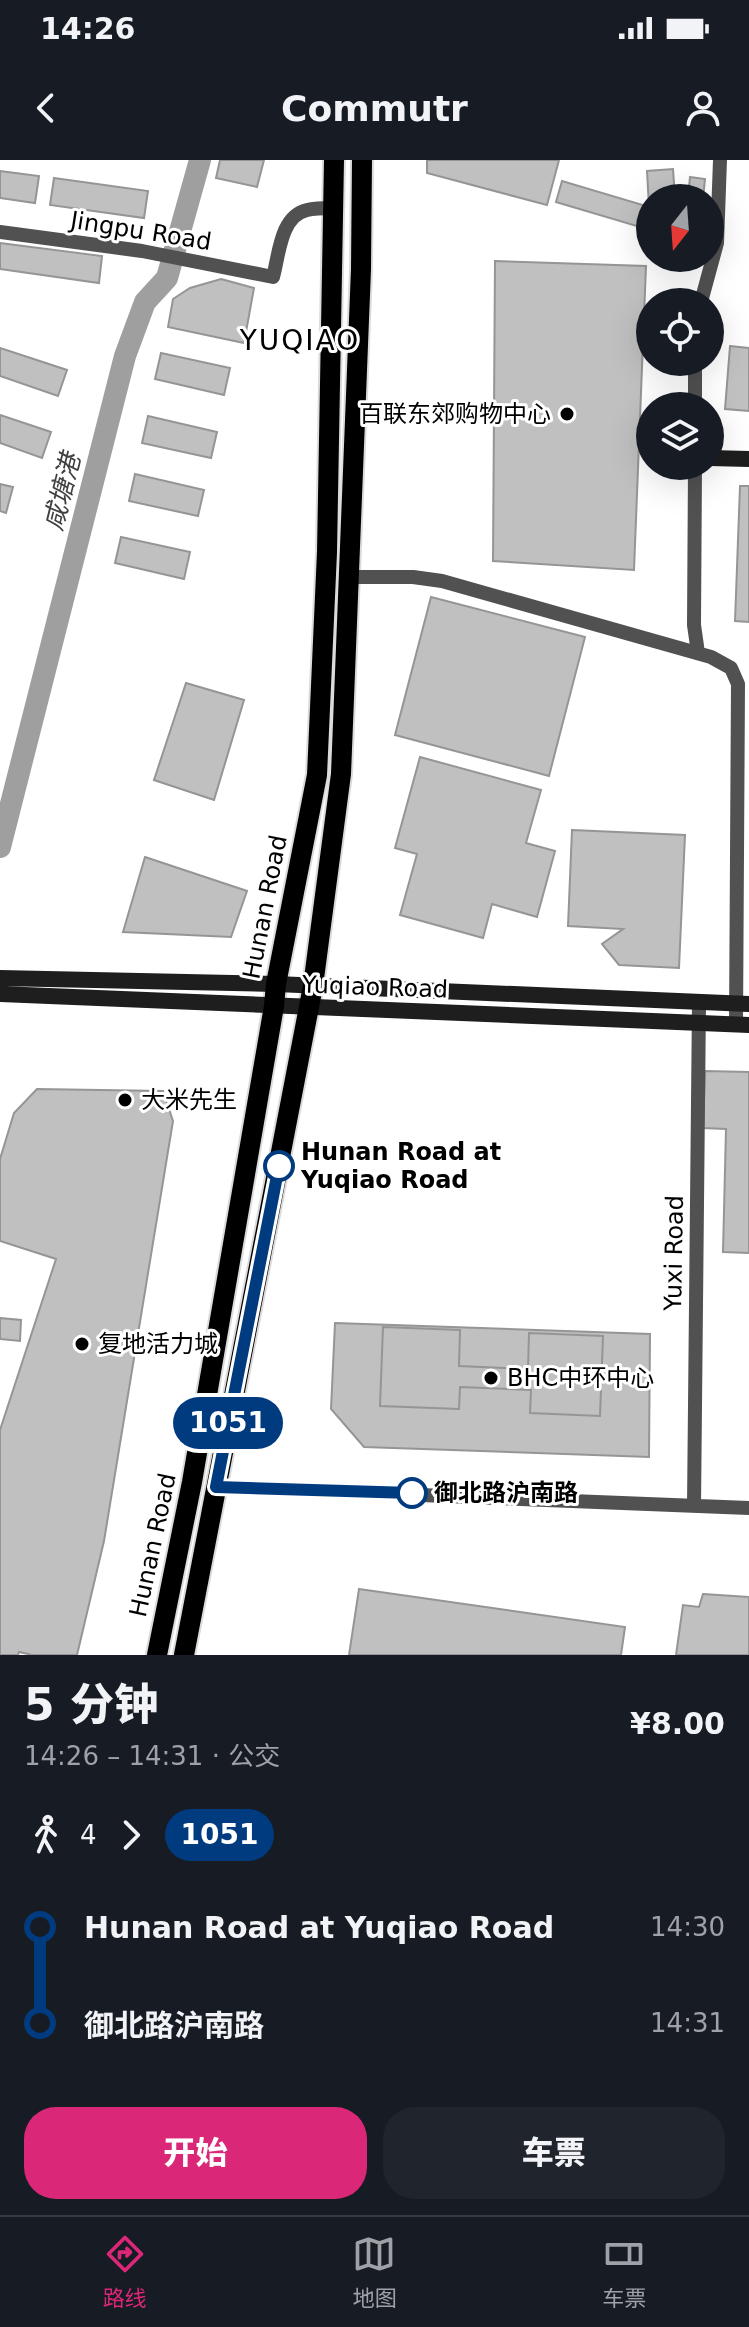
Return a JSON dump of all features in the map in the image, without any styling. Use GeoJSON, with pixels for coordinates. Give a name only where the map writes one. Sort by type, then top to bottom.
{"type":"FeatureCollection","features":[{"type":"Feature","properties":{"kind":"main road","name":"Hunan Road"},"geometry":{"type":"LineString","coordinates":[[157,1655],[195,1467],[276,984],[317,775],[327,552],[334,160]]}},
{"type":"Feature","properties":{"kind":"main road","name":"Hunan Road"},"geometry":{"type":"LineString","coordinates":[[184,1655],[309,1009],[341,774],[361,269],[362,160]]}},
{"type":"Feature","properties":{"kind":"main road"},"geometry":{"type":"LineString","coordinates":[[724,458],[749,459]]}},
{"type":"Feature","properties":{"kind":"main road","name":"Yuqiao Road"},"geometry":{"type":"LineString","coordinates":[[8,987],[276,984],[742,1004]]}},
{"type":"Feature","properties":{"kind":"main road","name":"Yuqiao Road"},"geometry":{"type":"LineString","coordinates":[[8,987],[309,1009],[742,1025]]}},
{"type":"Feature","properties":{"kind":"street"},"geometry":{"type":"LineString","coordinates":[[705,288],[717,243],[720,160]]}},
{"type":"Feature","properties":{"kind":"street","name":"Jingpu Road"},"geometry":{"type":"LineString","coordinates":[[0,232],[142,251],[273,277],[290,220],[308,209],[334,208]]}},
{"type":"Feature","properties":{"kind":"street"},"geometry":{"type":"LineString","coordinates":[[695,480],[694,625],[698,653]]}},
{"type":"Feature","properties":{"kind":"street"},"geometry":{"type":"LineString","coordinates":[[350,577],[413,577],[442,581],[698,653],[731,668],[738,684],[742,1025]]}},
{"type":"Feature","properties":{"kind":"street","name":"Yuxi Road"},"geometry":{"type":"LineString","coordinates":[[694,1506],[699,1002]]}},
{"type":"Feature","properties":{"kind":"street"},"geometry":{"type":"LineString","coordinates":[[216,1487],[749,1508]]}},
{"type":"Feature","properties":{"kind":"building"},"geometry":{"type":"Polygon","coordinates":[[[220,160],[264,160],[257,187],[216,178],[220,160]]]}},
{"type":"Feature","properties":{"kind":"building"},"geometry":{"type":"Polygon","coordinates":[[[427,160],[559,160],[547,205],[427,173],[427,160]]]}},
{"type":"Feature","properties":{"kind":"building"},"geometry":{"type":"Polygon","coordinates":[[[673,169],[674,184],[648,184],[647,171],[673,169]]]}},
{"type":"Feature","properties":{"kind":"building"},"geometry":{"type":"Polygon","coordinates":[[[0,171],[39,176],[35,203],[0,198],[0,171]]]}},
{"type":"Feature","properties":{"kind":"building"},"geometry":{"type":"Polygon","coordinates":[[[690,177],[705,179],[704,184],[689,184],[690,177]]]}},
{"type":"Feature","properties":{"kind":"building"},"geometry":{"type":"Polygon","coordinates":[[[54,178],[148,191],[144,218],[50,205],[54,178]]]}},
{"type":"Feature","properties":{"kind":"building"},"geometry":{"type":"Polygon","coordinates":[[[562,181],[636,203],[636,226],[556,202],[562,181]]]}},
{"type":"Feature","properties":{"kind":"building"},"geometry":{"type":"Polygon","coordinates":[[[0,243],[102,256],[99,283],[0,269],[0,243]]]}},
{"type":"Feature","properties":{"kind":"building","name":"百联东郊购物中心"},"geometry":{"type":"Polygon","coordinates":[[[495,261],[636,266],[636,272],[646,272],[645,288],[636,288],[636,376],[642,376],[641,392],[636,392],[638,480],[634,570],[493,561],[495,261]]]}},
{"type":"Feature","properties":{"kind":"building"},"geometry":{"type":"Polygon","coordinates":[[[221,279],[254,288],[244,343],[168,327],[173,299],[190,288],[221,279]]]}},
{"type":"Feature","properties":{"kind":"building"},"geometry":{"type":"Polygon","coordinates":[[[730,346],[749,348],[749,411],[725,409],[730,346]]]}},
{"type":"Feature","properties":{"kind":"building"},"geometry":{"type":"Polygon","coordinates":[[[0,348],[67,370],[58,396],[0,376],[0,348]]]}},
{"type":"Feature","properties":{"kind":"building"},"geometry":{"type":"Polygon","coordinates":[[[161,353],[230,368],[224,395],[155,379],[161,353]]]}},
{"type":"Feature","properties":{"kind":"building"},"geometry":{"type":"Polygon","coordinates":[[[0,415],[51,432],[42,458],[0,443],[0,415]]]}},
{"type":"Feature","properties":{"kind":"building"},"geometry":{"type":"Polygon","coordinates":[[[148,416],[217,432],[211,458],[142,443],[148,416]]]}},
{"type":"Feature","properties":{"kind":"building"},"geometry":{"type":"Polygon","coordinates":[[[135,474],[204,490],[198,516],[129,501],[135,474]]]}},
{"type":"Feature","properties":{"kind":"building"},"geometry":{"type":"Polygon","coordinates":[[[0,484],[13,487],[6,513],[0,511],[0,484]]]}},
{"type":"Feature","properties":{"kind":"building"},"geometry":{"type":"Polygon","coordinates":[[[740,486],[749,486],[749,622],[735,621],[740,486]]]}},
{"type":"Feature","properties":{"kind":"building"},"geometry":{"type":"Polygon","coordinates":[[[121,537],[190,552],[184,579],[115,563],[121,537]]]}},
{"type":"Feature","properties":{"kind":"building"},"geometry":{"type":"Polygon","coordinates":[[[431,597],[585,637],[549,776],[395,735],[431,597]]]}},
{"type":"Feature","properties":{"kind":"building"},"geometry":{"type":"Polygon","coordinates":[[[186,683],[244,700],[214,800],[154,780],[186,683]]]}},
{"type":"Feature","properties":{"kind":"building"},"geometry":{"type":"Polygon","coordinates":[[[420,757],[541,790],[526,843],[555,851],[537,917],[492,904],[483,938],[400,915],[417,854],[395,848],[420,757]]]}},
{"type":"Feature","properties":{"kind":"building"},"geometry":{"type":"Polygon","coordinates":[[[572,830],[685,835],[679,968],[619,965],[602,944],[623,929],[568,926],[572,830]]]}},
{"type":"Feature","properties":{"kind":"building"},"geometry":{"type":"Polygon","coordinates":[[[145,857],[247,891],[231,937],[123,932],[145,857]]]}},
{"type":"Feature","properties":{"kind":"building"},"geometry":{"type":"Polygon","coordinates":[[[705,1071],[749,1072],[749,1253],[723,1252],[726,1129],[703,1128],[705,1071]]]}},
{"type":"Feature","properties":{"kind":"building","name":"复地活力城"},"geometry":{"type":"Polygon","coordinates":[[[37,1089],[163,1091],[173,1121],[104,1541],[77,1655],[19,1652],[18,1655],[0,1655],[0,1430],[56,1259],[0,1241],[0,1159],[14,1113],[37,1089]]]}},
{"type":"Feature","properties":{"kind":"building"},"geometry":{"type":"Polygon","coordinates":[[[0,1318],[21,1320],[20,1341],[0,1339],[0,1318]]]}},
{"type":"Feature","properties":{"kind":"building"},"geometry":{"type":"Polygon","coordinates":[[[335,1323],[650,1334],[649,1457],[364,1447],[331,1409],[335,1323]]]}},
{"type":"Feature","properties":{"kind":"building","name":"BHC中环中心"},"geometry":{"type":"Polygon","coordinates":[[[383,1327],[460,1330],[459,1366],[528,1369],[529,1333],[603,1336],[600,1416],[530,1413],[531,1390],[460,1387],[459,1409],[380,1406],[383,1327]]]}},
{"type":"Feature","properties":{"kind":"building"},"geometry":{"type":"Polygon","coordinates":[[[359,1589],[625,1627],[621,1655],[349,1655],[359,1589]]]}},
{"type":"Feature","properties":{"kind":"building"},"geometry":{"type":"Polygon","coordinates":[[[703,1594],[749,1597],[749,1655],[676,1655],[683,1605],[699,1607],[703,1594]]]}},
{"type":"Feature","properties":{"kind":"waterway","name":"咸塘港"},"geometry":{"type":"LineString","coordinates":[[0,847],[125,356],[145,302],[167,278],[200,160]]}},
{"type":"Feature","properties":{"kind":"bus line","name":"1051"},"geometry":{"type":"LineString","coordinates":[[279,1166],[216,1487],[412,1493]]}},
{"type":"Feature","properties":{"kind":"place","name":"百联东郊购物中心"},"geometry":{"type":"Point","coordinates":[567,414]}},
{"type":"Feature","properties":{"kind":"place","name":"大米先生"},"geometry":{"type":"Point","coordinates":[125,1100]}},
{"type":"Feature","properties":{"kind":"place","name":"Hunan Road at Yuqiao Road"},"geometry":{"type":"Point","coordinates":[279,1166]}},
{"type":"Feature","properties":{"kind":"place","name":"复地活力城"},"geometry":{"type":"Point","coordinates":[82,1344]}},
{"type":"Feature","properties":{"kind":"place","name":"BHC中环中心"},"geometry":{"type":"Point","coordinates":[491,1378]}},
{"type":"Feature","properties":{"kind":"place","name":"御北路沪南路"},"geometry":{"type":"Point","coordinates":[412,1493]}},
{"type":"Feature","properties":{"kind":"district","name":"YUQIAO"},"geometry":{"type":"Point","coordinates":[300,340]}}]}
